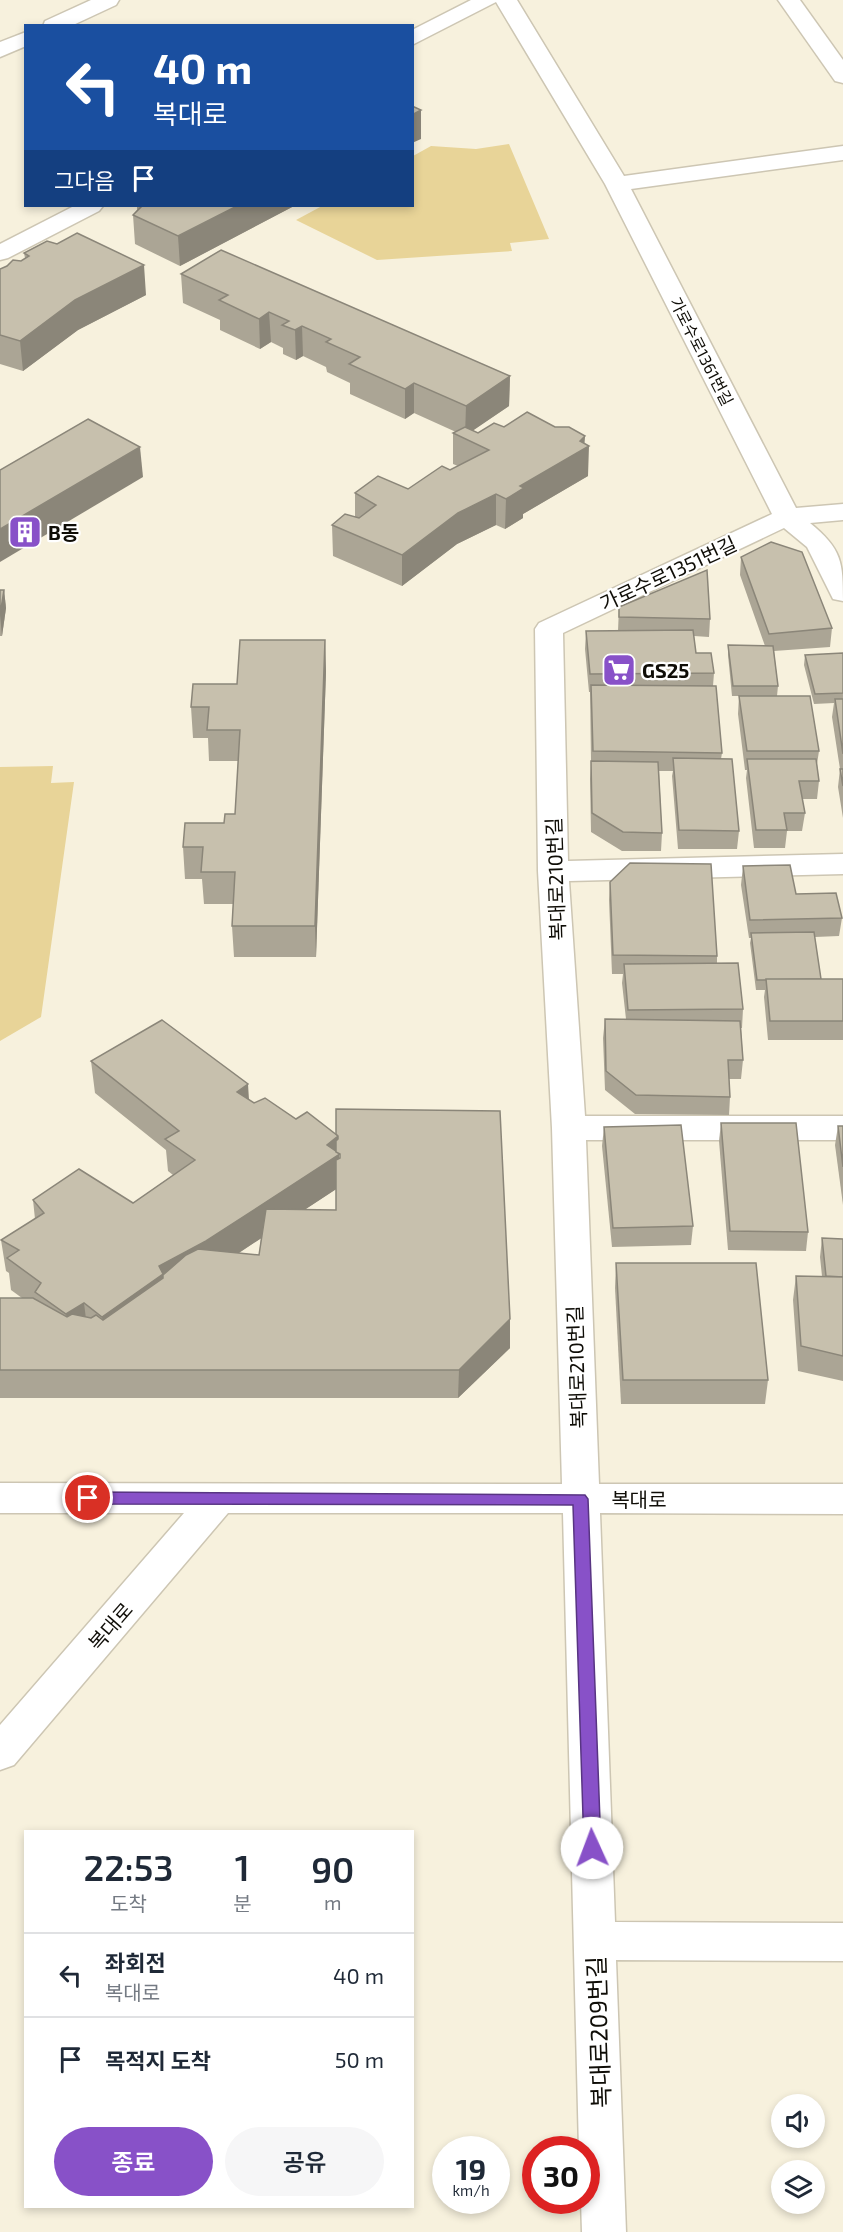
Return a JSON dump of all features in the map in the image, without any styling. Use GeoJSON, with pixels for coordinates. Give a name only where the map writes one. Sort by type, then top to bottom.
{"type":"FeatureCollection","features":[{"type":"Feature","properties":{"kind":"street"},"geometry":{"type":"LineString","coordinates":[[57,24],[108,0]]}},
{"type":"Feature","properties":{"kind":"street"},"geometry":{"type":"LineString","coordinates":[[414,38],[487,0]]}},
{"type":"Feature","properties":{"kind":"street","name":"가로수로1361번길"},"geometry":{"type":"LineString","coordinates":[[507,0],[617,184],[787,517]]}},
{"type":"Feature","properties":{"kind":"street"},"geometry":{"type":"LineString","coordinates":[[789,0],[843,76]]}},
{"type":"Feature","properties":{"kind":"street"},"geometry":{"type":"LineString","coordinates":[[0,50],[24,39]]}},
{"type":"Feature","properties":{"kind":"street"},"geometry":{"type":"LineString","coordinates":[[617,184],[843,153]]}},
{"type":"Feature","properties":{"kind":"street"},"geometry":{"type":"LineString","coordinates":[[0,253],[89,207]]}},
{"type":"Feature","properties":{"kind":"street","name":"가로수로1351번길"},"geometry":{"type":"LineString","coordinates":[[549,629],[787,517],[843,512]]}},
{"type":"Feature","properties":{"kind":"street"},"geometry":{"type":"LineString","coordinates":[[787,517],[818,543],[843,593]]}},
{"type":"Feature","properties":{"kind":"street","name":"복대로210번길"},"geometry":{"type":"LineString","coordinates":[[549,629],[553,871],[569,1128],[580,1499]]}},
{"type":"Feature","properties":{"kind":"street"},"geometry":{"type":"LineString","coordinates":[[553,871],[843,864]]}},
{"type":"Feature","properties":{"kind":"street"},"geometry":{"type":"LineString","coordinates":[[569,1128],[843,1128]]}},
{"type":"Feature","properties":{"kind":"street","name":"복대로"},"geometry":{"type":"LineString","coordinates":[[0,1498],[843,1499]]}},
{"type":"Feature","properties":{"kind":"street","name":"복대로"},"geometry":{"type":"LineString","coordinates":[[0,1753],[219,1498]]}},
{"type":"Feature","properties":{"kind":"street","name":"복대로209번길"},"geometry":{"type":"LineString","coordinates":[[580,1499],[604,2232]]}},
{"type":"Feature","properties":{"kind":"street","name":"복대로209번길"},"geometry":{"type":"LineString","coordinates":[[595,1941],[843,1942]]}},
{"type":"Feature","properties":{"kind":"shaded area"},"geometry":{"type":"Polygon","coordinates":[[[509,144],[549,239],[510,243],[512,251],[377,260],[296,220],[320,207],[414,207],[414,155],[431,146],[476,149],[509,144]]]}},
{"type":"Feature","properties":{"kind":"shaded area"},"geometry":{"type":"Polygon","coordinates":[[[53,766],[51,783],[74,782],[41,1017],[0,1041],[0,767],[53,766]]]}},
{"type":"Feature","properties":{"kind":"building"},"geometry":{"type":"Polygon","coordinates":[[[414,107],[421,110],[414,114],[414,107]]]}},
{"type":"Feature","properties":{"kind":"building"},"geometry":{"type":"Polygon","coordinates":[[[141,207],[235,207],[178,236],[133,215],[141,207]]]}},
{"type":"Feature","properties":{"kind":"building"},"geometry":{"type":"Polygon","coordinates":[[[77,233],[144,265],[75,300],[20,341],[0,335],[0,269],[13,260],[21,261],[29,256],[24,253],[47,241],[57,244],[77,233]]]}},
{"type":"Feature","properties":{"kind":"building"},"geometry":{"type":"Polygon","coordinates":[[[221,250],[510,376],[466,406],[414,383],[405,389],[349,364],[360,357],[326,342],[331,339],[302,326],[295,330],[282,325],[289,321],[269,312],[259,319],[219,300],[228,295],[181,274],[221,250]]]}},
{"type":"Feature","properties":{"kind":"building"},"geometry":{"type":"Polygon","coordinates":[[[527,412],[555,427],[569,427],[585,436],[580,441],[589,446],[520,486],[524,488],[506,499],[496,494],[458,513],[402,555],[332,525],[345,514],[359,518],[376,505],[355,493],[378,476],[408,489],[442,466],[450,470],[489,450],[453,433],[465,427],[478,433],[494,423],[504,427],[527,412]]]}},
{"type":"Feature","properties":{"kind":"building"},"geometry":{"type":"Polygon","coordinates":[[[88,419],[140,447],[0,529],[0,470],[88,419]]]}},
{"type":"Feature","properties":{"kind":"building"},"geometry":{"type":"Polygon","coordinates":[[[771,542],[802,552],[832,628],[769,634],[741,557],[771,542]]]}},
{"type":"Feature","properties":{"kind":"building"},"geometry":{"type":"Polygon","coordinates":[[[707,570],[710,619],[619,617],[619,607],[707,570]]]}},
{"type":"Feature","properties":{"kind":"building"},"geometry":{"type":"Polygon","coordinates":[[[0,590],[4,590],[0,615],[0,590]]]}},
{"type":"Feature","properties":{"kind":"building"},"geometry":{"type":"Polygon","coordinates":[[[693,630],[696,653],[711,653],[714,673],[590,674],[586,631],[693,630]]]}},
{"type":"Feature","properties":{"kind":"building"},"geometry":{"type":"Polygon","coordinates":[[[240,640],[325,640],[315,926],[232,926],[235,872],[201,872],[203,847],[183,847],[185,823],[224,823],[225,814],[235,814],[240,730],[207,730],[209,707],[191,707],[193,684],[237,684],[240,640]]]}},
{"type":"Feature","properties":{"kind":"building"},"geometry":{"type":"Polygon","coordinates":[[[728,645],[773,646],[778,686],[733,686],[728,645]]]}},
{"type":"Feature","properties":{"kind":"building"},"geometry":{"type":"Polygon","coordinates":[[[843,653],[843,693],[815,694],[805,655],[843,653]]]}},
{"type":"Feature","properties":{"kind":"building"},"geometry":{"type":"Polygon","coordinates":[[[591,685],[716,686],[722,753],[593,751],[591,685]]]}},
{"type":"Feature","properties":{"kind":"building"},"geometry":{"type":"Polygon","coordinates":[[[739,696],[810,696],[819,751],[747,751],[739,696]]]}},
{"type":"Feature","properties":{"kind":"building"},"geometry":{"type":"Polygon","coordinates":[[[835,699],[843,699],[843,754],[835,699]]]}},
{"type":"Feature","properties":{"kind":"building"},"geometry":{"type":"Polygon","coordinates":[[[673,758],[732,759],[739,831],[679,830],[673,758]]]}},
{"type":"Feature","properties":{"kind":"building"},"geometry":{"type":"Polygon","coordinates":[[[747,759],[816,759],[819,781],[799,781],[805,813],[784,813],[787,830],[756,830],[747,759]]]}},
{"type":"Feature","properties":{"kind":"building"},"geometry":{"type":"Polygon","coordinates":[[[591,761],[658,762],[662,833],[623,832],[592,813],[591,761]]]}},
{"type":"Feature","properties":{"kind":"building"},"geometry":{"type":"Polygon","coordinates":[[[840,769],[843,769],[843,786],[840,769]]]}},
{"type":"Feature","properties":{"kind":"building"},"geometry":{"type":"Polygon","coordinates":[[[630,863],[711,864],[717,956],[613,955],[610,882],[630,863]]]}},
{"type":"Feature","properties":{"kind":"building"},"geometry":{"type":"Polygon","coordinates":[[[790,865],[796,894],[836,893],[842,918],[750,920],[743,866],[790,865]]]}},
{"type":"Feature","properties":{"kind":"building"},"geometry":{"type":"Polygon","coordinates":[[[814,932],[821,979],[757,980],[751,933],[814,932]]]}},
{"type":"Feature","properties":{"kind":"building"},"geometry":{"type":"Polygon","coordinates":[[[738,963],[743,1009],[628,1010],[624,964],[738,963]]]}},
{"type":"Feature","properties":{"kind":"building"},"geometry":{"type":"Polygon","coordinates":[[[766,979],[843,979],[843,1021],[770,1021],[766,979]]]}},
{"type":"Feature","properties":{"kind":"building"},"geometry":{"type":"Polygon","coordinates":[[[605,1019],[740,1021],[743,1060],[728,1060],[730,1097],[636,1095],[606,1071],[605,1019]]]}},
{"type":"Feature","properties":{"kind":"building"},"geometry":{"type":"Polygon","coordinates":[[[162,1020],[248,1084],[237,1092],[254,1103],[265,1098],[296,1119],[307,1112],[338,1136],[327,1145],[340,1154],[206,1241],[159,1266],[163,1274],[102,1317],[84,1303],[66,1314],[35,1292],[41,1283],[7,1258],[19,1250],[1,1240],[44,1213],[33,1200],[79,1169],[133,1203],[195,1160],[165,1139],[179,1131],[91,1061],[162,1020]]]}},
{"type":"Feature","properties":{"kind":"building"},"geometry":{"type":"Polygon","coordinates":[[[336,1109],[500,1111],[510,1319],[459,1370],[0,1370],[0,1298],[33,1298],[67,1317],[72,1314],[91,1318],[96,1315],[103,1320],[163,1278],[163,1275],[186,1255],[198,1249],[259,1255],[266,1209],[336,1210],[336,1160],[340,1158],[340,1154],[336,1152],[338,1136],[336,1134],[336,1109]]]}},
{"type":"Feature","properties":{"kind":"building"},"geometry":{"type":"Polygon","coordinates":[[[721,1123],[796,1123],[808,1232],[730,1231],[721,1123]]]}},
{"type":"Feature","properties":{"kind":"building"},"geometry":{"type":"Polygon","coordinates":[[[681,1125],[693,1226],[613,1228],[604,1127],[681,1125]]]}},
{"type":"Feature","properties":{"kind":"building"},"geometry":{"type":"Polygon","coordinates":[[[838,1126],[843,1126],[843,1167],[838,1126]]]}},
{"type":"Feature","properties":{"kind":"building"},"geometry":{"type":"Polygon","coordinates":[[[822,1238],[843,1239],[843,1277],[826,1276],[822,1238]]]}},
{"type":"Feature","properties":{"kind":"building"},"geometry":{"type":"Polygon","coordinates":[[[616,1263],[756,1263],[768,1380],[623,1380],[616,1263]]]}},
{"type":"Feature","properties":{"kind":"building"},"geometry":{"type":"Polygon","coordinates":[[[796,1276],[843,1277],[843,1356],[801,1346],[796,1276]]]}},
{"type":"Feature","properties":{"kind":"place","name":"B동"},"geometry":{"type":"Point","coordinates":[25,532]}},
{"type":"Feature","properties":{"kind":"place","name":"GS25"},"geometry":{"type":"Point","coordinates":[619,670]}},
{"type":"Feature","properties":{"kind":"route"},"geometry":{"type":"LineString","coordinates":[[88,1498],[580,1499],[592,1848]]}}]}
